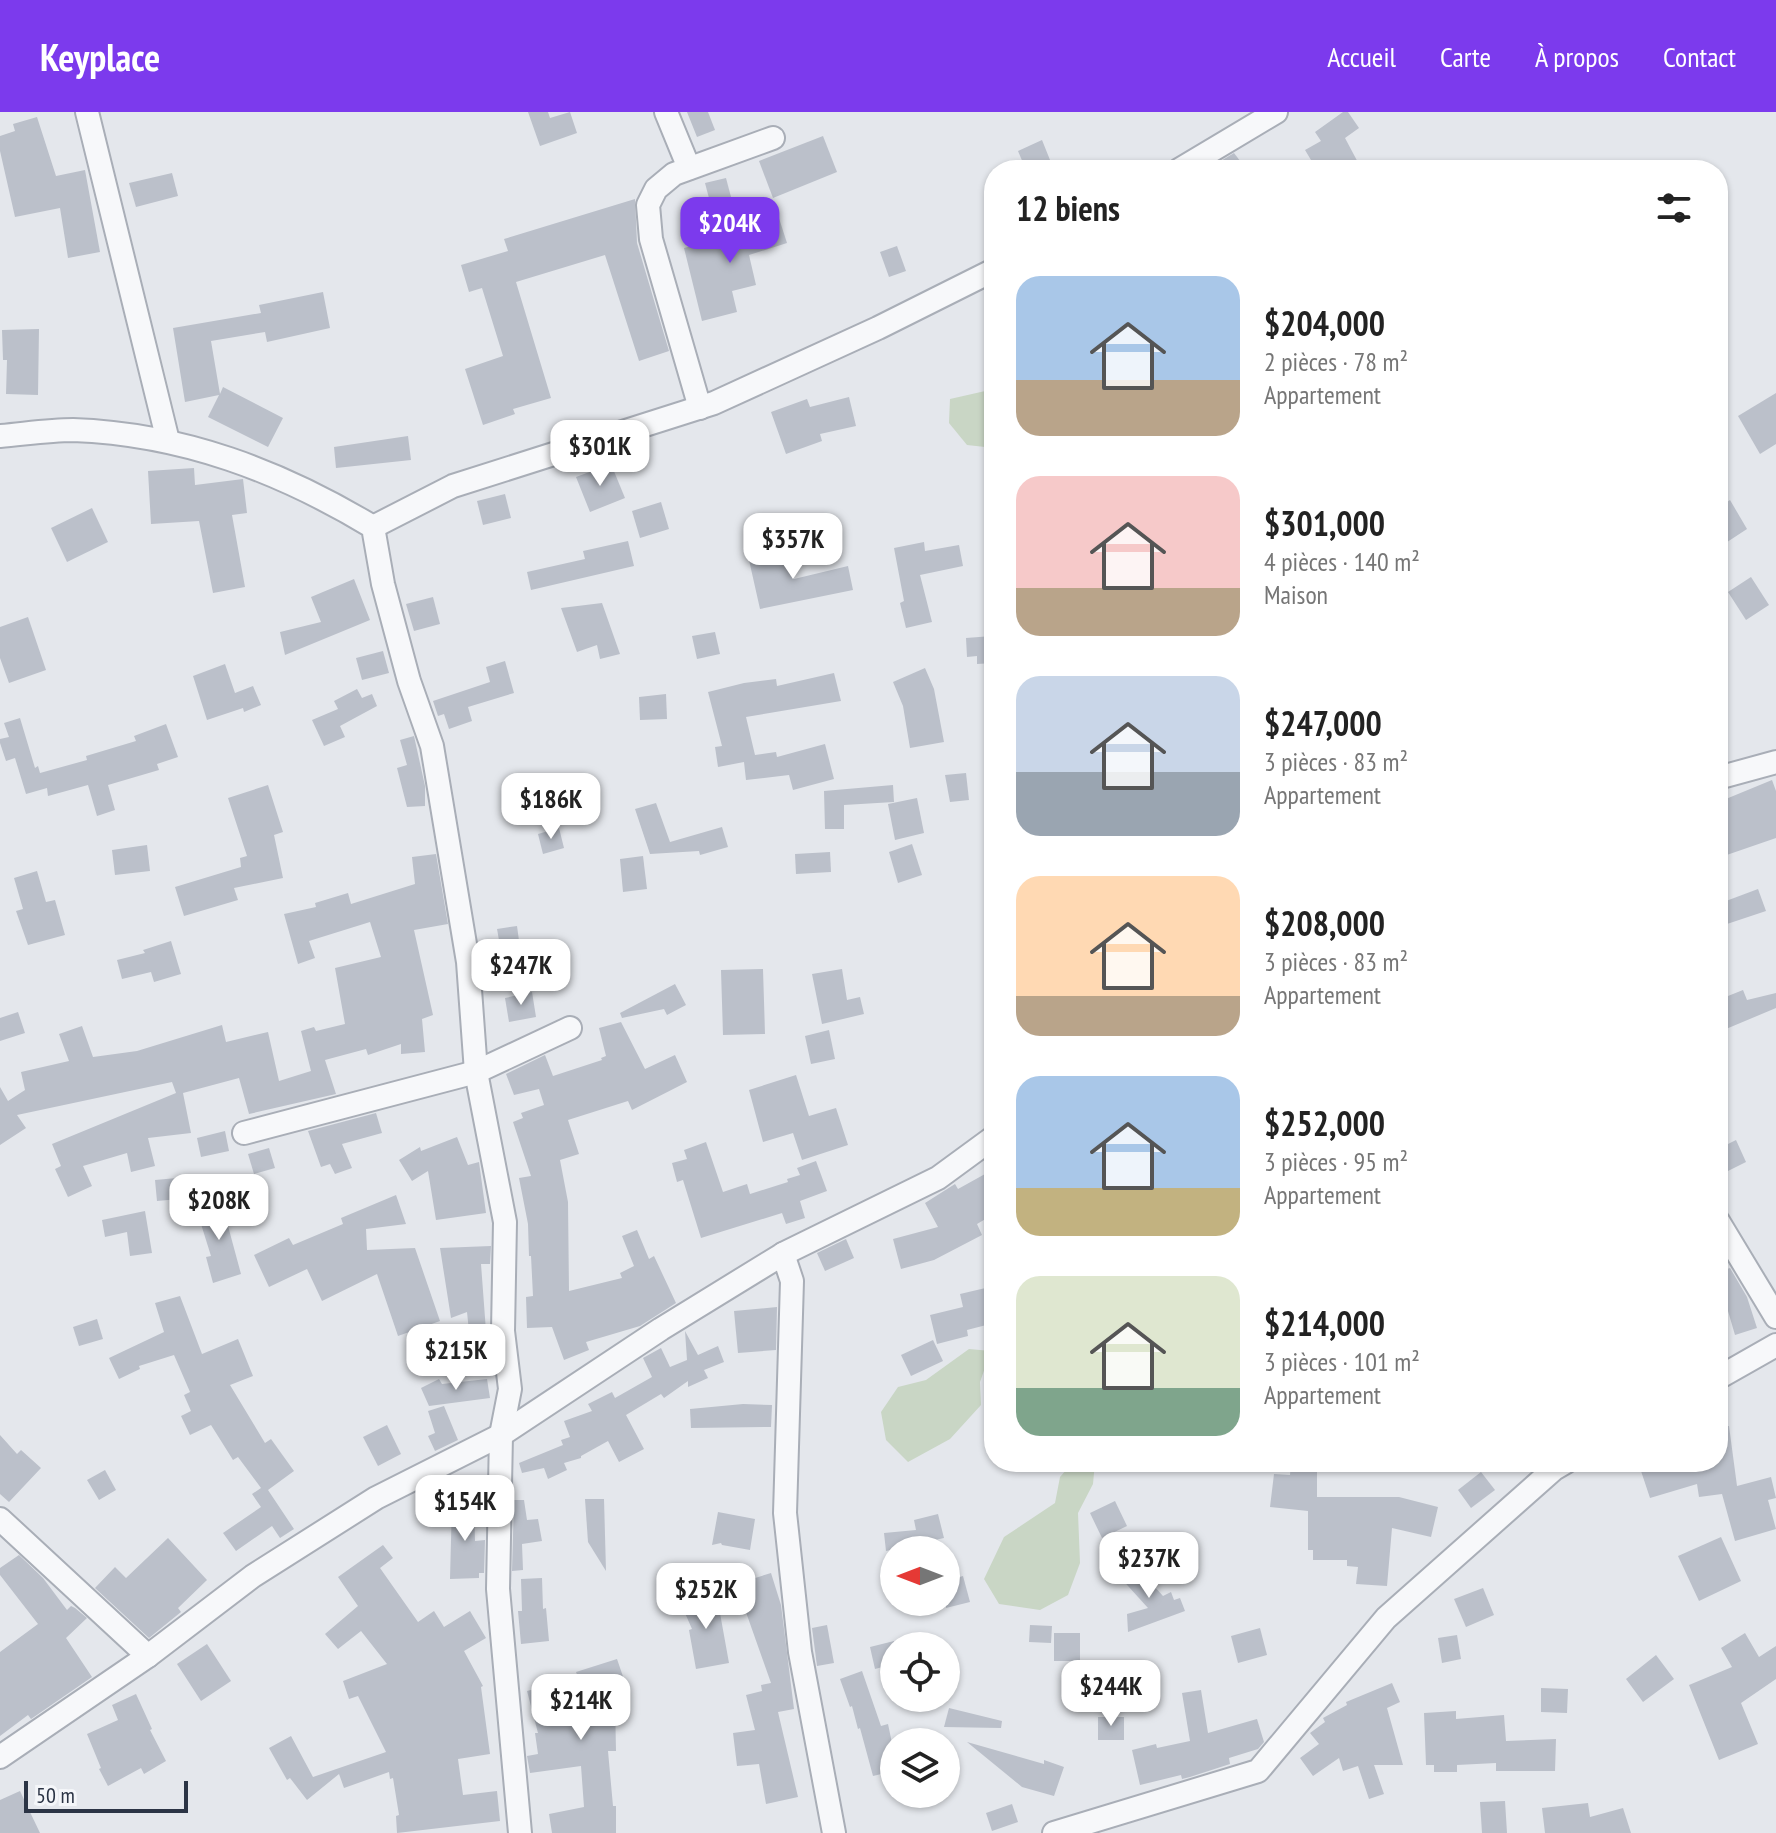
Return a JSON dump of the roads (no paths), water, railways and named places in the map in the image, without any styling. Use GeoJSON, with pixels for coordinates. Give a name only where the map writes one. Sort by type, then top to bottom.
{"type":"FeatureCollection","features":[{"type":"Feature","properties":{"kind":"street"},"geometry":{"type":"LineString","coordinates":[[87,112],[168,441]]}},
{"type":"Feature","properties":{"kind":"street"},"geometry":{"type":"LineString","coordinates":[[666,112],[689,168]]}},
{"type":"Feature","properties":{"kind":"street"},"geometry":{"type":"LineString","coordinates":[[1196,160],[1276,112]]}},
{"type":"Feature","properties":{"kind":"street"},"geometry":{"type":"LineString","coordinates":[[700,408],[651,239],[648,205],[656,189],[674,174],[773,138]]}},
{"type":"Feature","properties":{"kind":"street"},"geometry":{"type":"LineString","coordinates":[[373,527],[453,486],[700,408],[864,334],[984,275]]}},
{"type":"Feature","properties":{"kind":"street"},"geometry":{"type":"LineString","coordinates":[[0,436],[72,430],[168,441],[231,458],[331,502],[373,527],[383,584],[409,681],[432,746],[468,962],[476,1072],[505,1222],[503,1331],[510,1389],[501,1435],[498,1589],[520,1833]]}},
{"type":"Feature","properties":{"kind":"street"},"geometry":{"type":"LineString","coordinates":[[1728,775],[1776,762]]}},
{"type":"Feature","properties":{"kind":"street"},"geometry":{"type":"LineString","coordinates":[[244,1133],[476,1072],[570,1028]]}},
{"type":"Feature","properties":{"kind":"street"},"geometry":{"type":"LineString","coordinates":[[0,1757],[148,1656],[253,1576],[376,1498],[501,1435],[661,1329],[783,1254],[938,1178],[984,1144]]}},
{"type":"Feature","properties":{"kind":"street"},"geometry":{"type":"LineString","coordinates":[[1728,1238],[1776,1317]]}},
{"type":"Feature","properties":{"kind":"street"},"geometry":{"type":"LineString","coordinates":[[783,1254],[792,1281],[785,1513],[800,1652],[834,1833]]}},
{"type":"Feature","properties":{"kind":"street"},"geometry":{"type":"LineString","coordinates":[[1728,1372],[1776,1345]]}},
{"type":"Feature","properties":{"kind":"street"},"geometry":{"type":"LineString","coordinates":[[1054,1833],[1258,1771],[1386,1618],[1551,1472]]}},
{"type":"Feature","properties":{"kind":"street"},"geometry":{"type":"LineString","coordinates":[[0,1519],[148,1656]]}}]}
